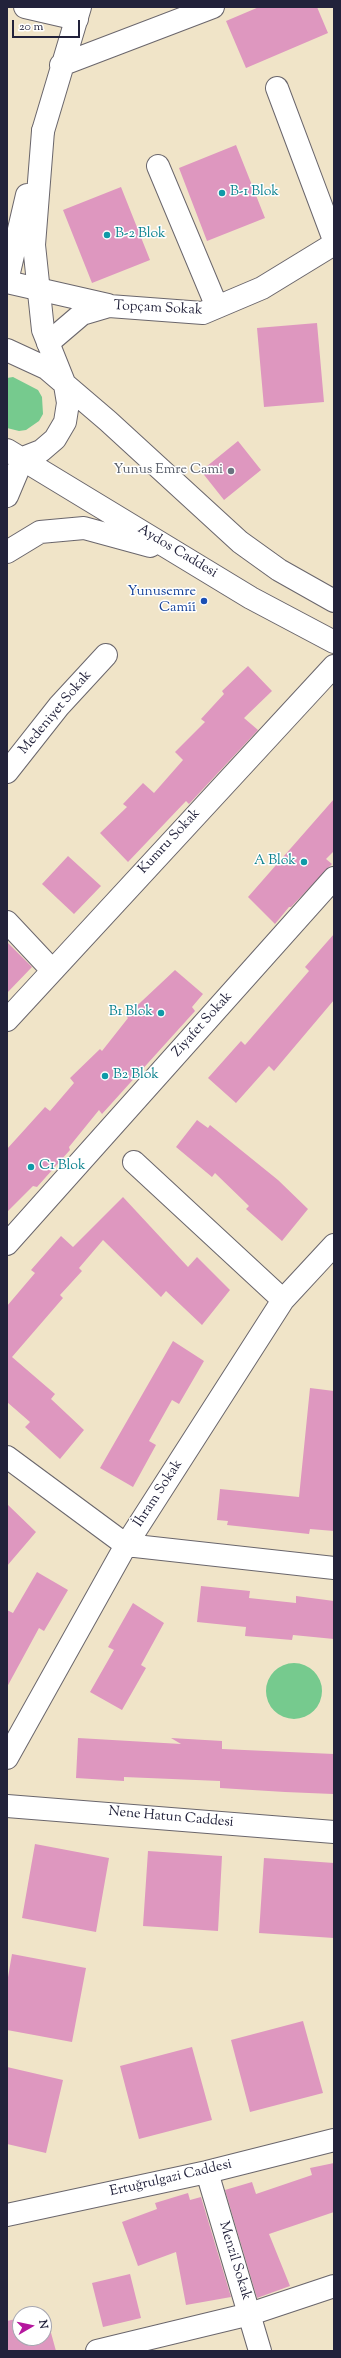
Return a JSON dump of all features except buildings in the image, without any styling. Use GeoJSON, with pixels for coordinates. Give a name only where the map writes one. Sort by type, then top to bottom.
{"type":"FeatureCollection","features":[{"type":"Feature","properties":{"kind":"street"},"geometry":{"type":"LineString","coordinates":[[25,7],[79,13],[43,131],[11,253],[7,281],[109,306]]}},
{"type":"Feature","properties":{"kind":"street"},"geometry":{"type":"LineString","coordinates":[[62,65],[213,7]]}},
{"type":"Feature","properties":{"kind":"street"},"geometry":{"type":"LineString","coordinates":[[278,88],[334,240]]}},
{"type":"Feature","properties":{"kind":"street"},"geometry":{"type":"LineString","coordinates":[[7,496],[15,454],[41,452],[55,439],[65,422],[68,403],[65,384],[43,330],[34,245],[43,131]]}},
{"type":"Feature","properties":{"kind":"street"},"geometry":{"type":"LineString","coordinates":[[158,166],[217,307]]}},
{"type":"Feature","properties":{"kind":"street","name":"Topçam Sokak"},"geometry":{"type":"LineString","coordinates":[[48,343],[82,314],[109,306],[204,313],[262,288],[334,244]]}},
{"type":"Feature","properties":{"kind":"street"},"geometry":{"type":"LineString","coordinates":[[7,350],[46,368],[108,421],[240,542],[279,570],[334,601]]}},
{"type":"Feature","properties":{"kind":"street","name":"Aydos Caddesi"},"geometry":{"type":"LineString","coordinates":[[15,454],[66,487],[191,560],[287,619],[334,642]]}},
{"type":"Feature","properties":{"kind":"street"},"geometry":{"type":"LineString","coordinates":[[7,552],[40,532],[84,528],[119,536],[191,560]]}},
{"type":"Feature","properties":{"kind":"street","name":"Medeniyet Sokak"},"geometry":{"type":"LineString","coordinates":[[7,772],[59,706],[106,655]]}},
{"type":"Feature","properties":{"kind":"street","name":"Kumru Sokak"},"geometry":{"type":"LineString","coordinates":[[7,1020],[334,666]]}},
{"type":"Feature","properties":{"kind":"street","name":"Ziyafet Sokak"},"geometry":{"type":"LineString","coordinates":[[7,1244],[334,878]]}},
{"type":"Feature","properties":{"kind":"street"},"geometry":{"type":"LineString","coordinates":[[7,922],[52,970]]}},
{"type":"Feature","properties":{"kind":"street"},"geometry":{"type":"LineString","coordinates":[[134,1162],[283,1300]]}},
{"type":"Feature","properties":{"kind":"street","name":"İhram Sokak"},"geometry":{"type":"LineString","coordinates":[[7,1758],[126,1545],[283,1300],[334,1245]]}},
{"type":"Feature","properties":{"kind":"street"},"geometry":{"type":"LineString","coordinates":[[7,1457],[126,1545],[334,1568]]}},
{"type":"Feature","properties":{"kind":"street","name":"Nene Hatun Caddesi"},"geometry":{"type":"LineString","coordinates":[[7,1806],[334,1832]]}},
{"type":"Feature","properties":{"kind":"street","name":"Ertuğrulgazi Caddesi"},"geometry":{"type":"LineString","coordinates":[[7,2215],[207,2172],[334,2140]]}},
{"type":"Feature","properties":{"kind":"street","name":"Menzil Sokak"},"geometry":{"type":"LineString","coordinates":[[207,2172],[260,2351]]}},
{"type":"Feature","properties":{"kind":"street"},"geometry":{"type":"LineString","coordinates":[[104,2350],[250,2314],[334,2286]]}},
{"type":"Feature","properties":{"kind":"green space"},"geometry":{"type":"Polygon","coordinates":[[[13,377],[38,390],[42,397],[43,414],[39,421],[26,430],[19,431],[7,428],[7,378],[13,377]]]}},
{"type":"Feature","properties":{"kind":"green space"},"geometry":{"type":"Polygon","coordinates":[[[294,1663],[305,1665],[314,1671],[320,1680],[322,1691],[320,1702],[314,1711],[305,1717],[294,1719],[283,1717],[274,1711],[268,1702],[266,1691],[268,1680],[274,1671],[283,1665],[294,1663]]]}},
{"type":"Feature","properties":{"kind":"place","name":"B-1 Blok"},"geometry":{"type":"Point","coordinates":[222,193]}},
{"type":"Feature","properties":{"kind":"place","name":"B-2 Blok"},"geometry":{"type":"Point","coordinates":[107,235]}},
{"type":"Feature","properties":{"kind":"place","name":"Yunus Emre Cami"},"geometry":{"type":"Point","coordinates":[231,471]}},
{"type":"Feature","properties":{"kind":"place","name":"Yunusemre Cami̇i̇"},"geometry":{"type":"Point","coordinates":[204,601]}},
{"type":"Feature","properties":{"kind":"place","name":"A Blok"},"geometry":{"type":"Point","coordinates":[304,862]}},
{"type":"Feature","properties":{"kind":"place","name":"B1 Blok"},"geometry":{"type":"Point","coordinates":[161,1013]}},
{"type":"Feature","properties":{"kind":"place","name":"B2 Blok"},"geometry":{"type":"Point","coordinates":[105,1076]}},
{"type":"Feature","properties":{"kind":"place","name":"C1 Blok"},"geometry":{"type":"Point","coordinates":[31,1167]}}]}
